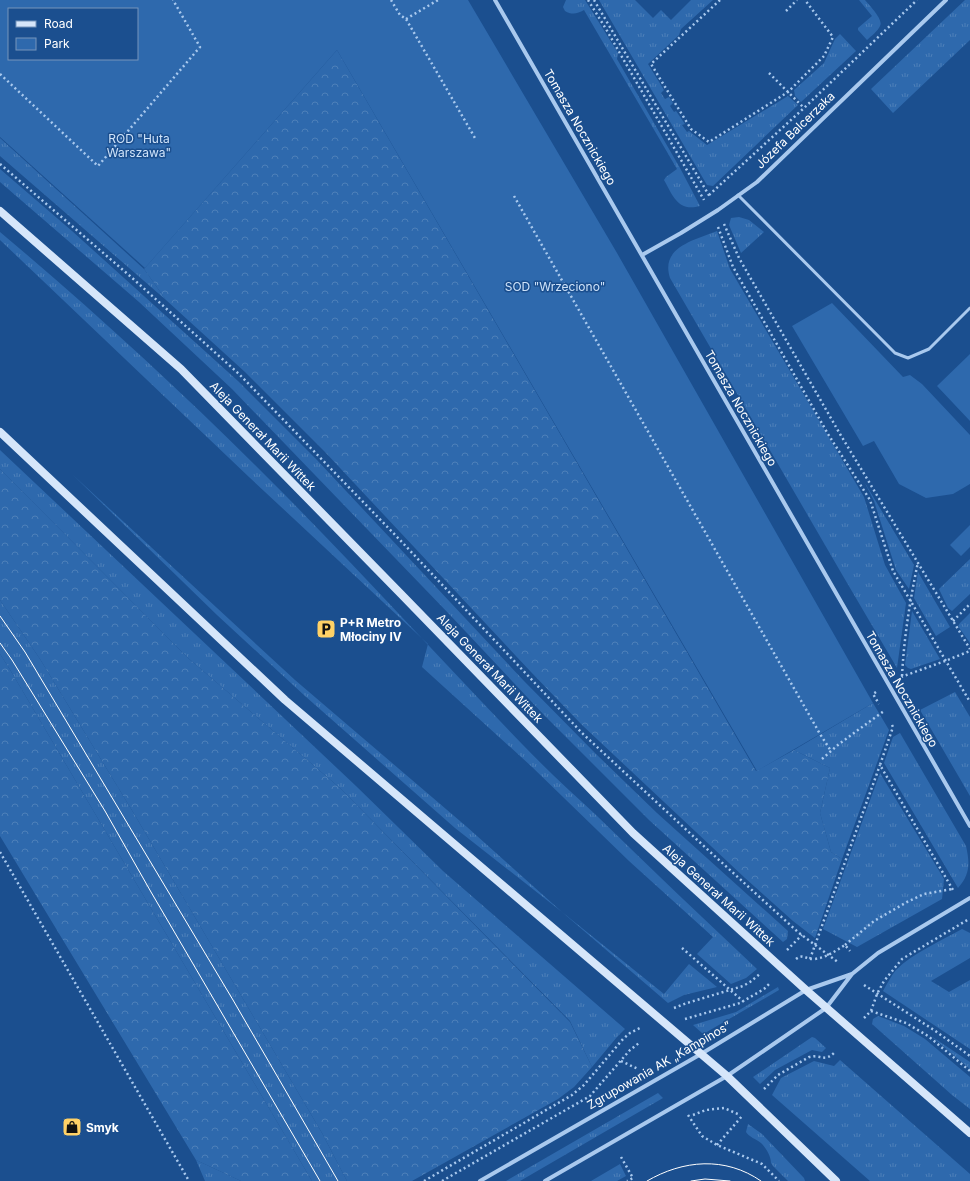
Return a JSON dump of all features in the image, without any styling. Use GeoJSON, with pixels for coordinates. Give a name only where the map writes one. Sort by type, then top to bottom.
{"type":"FeatureCollection","features":[{"type":"Feature","properties":{"kind":"main road","name":"Aleja Generał Marii Wittek"},"geometry":{"type":"LineString","coordinates":[[0,211],[181,369],[633,833],[826,1008],[970,1133]]}},
{"type":"Feature","properties":{"kind":"main road"},"geometry":{"type":"LineString","coordinates":[[0,432],[285,700],[727,1076],[836,1181]]}},
{"type":"Feature","properties":{"kind":"street","name":"Tomasza Nocznickiego"},"geometry":{"type":"LineString","coordinates":[[495,0],[970,826]]}},
{"type":"Feature","properties":{"kind":"street","name":"Józefa Balcerzaka"},"geometry":{"type":"LineString","coordinates":[[642,255],[718,210],[757,182],[946,0]]}},
{"type":"Feature","properties":{"kind":"street","name":"Zgrupowania AK „Kampinos”"},"geometry":{"type":"LineString","coordinates":[[545,1181],[727,1076],[826,1008],[852,974],[878,953],[970,898]]}},
{"type":"Feature","properties":{"kind":"street","name":"Zgrupowania AK „Kampinos”"},"geometry":{"type":"LineString","coordinates":[[480,1181],[701,1054],[806,990],[852,974]]}},
{"type":"Feature","properties":{"kind":"lane"},"geometry":{"type":"LineString","coordinates":[[738,195],[895,352],[908,358],[929,349],[970,308]]}},
{"type":"Feature","properties":{"kind":"path"},"geometry":{"type":"LineString","coordinates":[[0,74],[98,166],[200,47],[173,0]]}},
{"type":"Feature","properties":{"kind":"path"},"geometry":{"type":"LineString","coordinates":[[391,0],[400,16],[406,18],[475,138]]}},
{"type":"Feature","properties":{"kind":"path"},"geometry":{"type":"LineString","coordinates":[[406,18],[438,0]]}},
{"type":"Feature","properties":{"kind":"path"},"geometry":{"type":"LineString","coordinates":[[588,0],[718,226],[734,267],[828,434],[870,500],[893,572],[970,702]]}},
{"type":"Feature","properties":{"kind":"path"},"geometry":{"type":"LineString","coordinates":[[594,0],[718,210],[739,258],[840,434],[970,650],[946,661],[902,676],[888,684],[873,694],[880,705]]}},
{"type":"Feature","properties":{"kind":"path"},"geometry":{"type":"LineString","coordinates":[[720,0],[651,64],[691,129],[709,142],[788,92],[824,56],[833,37],[805,0]]}},
{"type":"Feature","properties":{"kind":"path"},"geometry":{"type":"LineString","coordinates":[[786,11],[798,0]]}},
{"type":"Feature","properties":{"kind":"path"},"geometry":{"type":"LineString","coordinates":[[709,195],[804,108],[917,0]]}},
{"type":"Feature","properties":{"kind":"path"},"geometry":{"type":"LineString","coordinates":[[769,73],[804,108]]}},
{"type":"Feature","properties":{"kind":"path"},"geometry":{"type":"LineString","coordinates":[[0,164],[130,276],[239,374],[395,534],[582,733],[802,935],[836,959]]}},
{"type":"Feature","properties":{"kind":"path"},"geometry":{"type":"LineString","coordinates":[[514,196],[820,734],[831,750]]}},
{"type":"Feature","properties":{"kind":"path"},"geometry":{"type":"LineString","coordinates":[[902,676],[903,649],[910,601],[918,562]]}},
{"type":"Feature","properties":{"kind":"path"},"geometry":{"type":"LineString","coordinates":[[953,621],[970,604]]}},
{"type":"Feature","properties":{"kind":"path"},"geometry":{"type":"LineString","coordinates":[[822,759],[831,750],[884,711],[887,716]]}},
{"type":"Feature","properties":{"kind":"path"},"geometry":{"type":"LineString","coordinates":[[810,959],[880,765],[893,726],[890,721]]}},
{"type":"Feature","properties":{"kind":"path"},"geometry":{"type":"LineString","coordinates":[[863,1019],[871,1011],[877,994],[884,981],[902,959],[970,920],[880,765]]}},
{"type":"Feature","properties":{"kind":"path"},"geometry":{"type":"LineString","coordinates":[[0,852],[189,1181]]}},
{"type":"Feature","properties":{"kind":"path"},"geometry":{"type":"LineString","coordinates":[[796,959],[799,956],[810,959],[829,955],[845,945],[874,921],[907,902],[924,894],[952,889]]}},
{"type":"Feature","properties":{"kind":"path"},"geometry":{"type":"LineString","coordinates":[[784,952],[802,935]]}},
{"type":"Feature","properties":{"kind":"path"},"geometry":{"type":"LineString","coordinates":[[845,945],[850,951]]}},
{"type":"Feature","properties":{"kind":"path"},"geometry":{"type":"LineString","coordinates":[[682,948],[744,1002]]}},
{"type":"Feature","properties":{"kind":"path"},"geometry":{"type":"LineString","coordinates":[[671,1010],[682,1004],[746,985],[764,971]]}},
{"type":"Feature","properties":{"kind":"path"},"geometry":{"type":"LineString","coordinates":[[683,1020],[744,1002],[764,989],[774,980]]}},
{"type":"Feature","properties":{"kind":"path"},"geometry":{"type":"LineString","coordinates":[[866,986],[934,1030],[970,1056]]}},
{"type":"Feature","properties":{"kind":"path"},"geometry":{"type":"LineString","coordinates":[[871,1011],[906,1023],[928,1036],[970,1072]]}},
{"type":"Feature","properties":{"kind":"path"},"geometry":{"type":"LineString","coordinates":[[424,1181],[572,1095],[584,1085],[623,1039],[633,1032]]}},
{"type":"Feature","properties":{"kind":"path"},"geometry":{"type":"LineString","coordinates":[[442,1181],[584,1100],[598,1088],[630,1050],[639,1043]]}},
{"type":"Feature","properties":{"kind":"path"},"geometry":{"type":"LineString","coordinates":[[764,1090],[778,1075],[809,1057],[814,1056],[826,1058],[835,1052]]}},
{"type":"Feature","properties":{"kind":"path"},"geometry":{"type":"LineString","coordinates":[[621,1061],[638,1069]]}},
{"type":"Feature","properties":{"kind":"path"},"geometry":{"type":"LineString","coordinates":[[683,1121],[689,1115],[706,1110],[724,1108],[742,1116]]}},
{"type":"Feature","properties":{"kind":"path"},"geometry":{"type":"LineString","coordinates":[[717,1145],[745,1113]]}},
{"type":"Feature","properties":{"kind":"path"},"geometry":{"type":"LineString","coordinates":[[689,1115],[702,1136],[717,1145],[762,1164],[779,1181]]}},
{"type":"Feature","properties":{"kind":"path"},"geometry":{"type":"LineString","coordinates":[[615,1160],[621,1157],[633,1178],[627,1181]]}},
{"type":"Feature","properties":{"kind":"green space","name":"SOD \"Wrzeciono\""},"geometry":{"type":"Polygon","coordinates":[[[0,0],[468,0],[617,253],[873,703],[757,771],[337,50],[145,268],[0,137],[0,0]]]}},
{"type":"Feature","properties":{"kind":"green space"},"geometry":{"type":"Polygon","coordinates":[[[566,0],[585,0],[618,53],[617,59],[680,168],[700,206],[686,207],[681,205],[674,197],[664,180],[677,169],[584,10],[574,14],[565,11],[563,7],[566,0]]]}},
{"type":"Feature","properties":{"kind":"green space"},"geometry":{"type":"Polygon","coordinates":[[[599,0],[635,0],[653,18],[661,10],[671,20],[691,0],[713,0],[681,29],[679,35],[648,64],[664,90],[661,93],[665,99],[669,97],[673,103],[670,106],[674,112],[676,111],[685,124],[682,125],[687,132],[689,131],[707,145],[788,96],[798,105],[713,186],[707,185],[599,0]]]}},
{"type":"Feature","properties":{"kind":"green space"},"geometry":{"type":"Polygon","coordinates":[[[859,0],[865,0],[876,13],[881,23],[878,30],[867,40],[858,28],[872,16],[859,0]]]}},
{"type":"Feature","properties":{"kind":"green space"},"geometry":{"type":"Polygon","coordinates":[[[965,0],[970,0],[970,40],[893,113],[871,89],[965,0]]]}},
{"type":"Feature","properties":{"kind":"green space"},"geometry":{"type":"Polygon","coordinates":[[[840,34],[856,51],[801,102],[795,96],[794,90],[824,63],[835,39],[840,34]]]}},
{"type":"Feature","properties":{"kind":"green space"},"geometry":{"type":"Polygon","coordinates":[[[337,50],[756,771],[794,750],[830,768],[820,813],[831,852],[842,859],[815,938],[793,921],[745,878],[582,725],[326,453],[245,372],[166,300],[144,269],[337,50]]]}},
{"type":"Feature","properties":{"kind":"green space"},"geometry":{"type":"Polygon","coordinates":[[[0,138],[144,269],[166,300],[0,156],[0,138]]]}},
{"type":"Feature","properties":{"kind":"green space"},"geometry":{"type":"Polygon","coordinates":[[[0,169],[72,231],[238,381],[317,460],[524,681],[657,813],[788,931],[787,939],[783,942],[649,820],[544,715],[450,615],[232,389],[139,302],[0,182],[0,169]]]}},
{"type":"Feature","properties":{"kind":"green space"},"geometry":{"type":"Polygon","coordinates":[[[739,217],[749,220],[764,232],[741,253],[729,225],[731,218],[739,217]]]}},
{"type":"Feature","properties":{"kind":"green space"},"geometry":{"type":"Polygon","coordinates":[[[717,231],[730,269],[864,497],[885,565],[906,603],[897,668],[670,278],[668,267],[670,259],[675,252],[690,242],[717,231]]]}},
{"type":"Feature","properties":{"kind":"green space"},"geometry":{"type":"Polygon","coordinates":[[[0,232],[110,327],[216,427],[315,526],[422,639],[0,240],[0,232]]]}},
{"type":"Feature","properties":{"kind":"green space"},"geometry":{"type":"Polygon","coordinates":[[[832,303],[903,377],[910,375],[922,384],[970,435],[970,484],[953,494],[926,498],[899,484],[874,441],[863,446],[792,326],[832,303]]]}},
{"type":"Feature","properties":{"kind":"green space"},"geometry":{"type":"Polygon","coordinates":[[[970,354],[970,421],[937,386],[970,354]]]}},
{"type":"Feature","properties":{"kind":"green space"},"geometry":{"type":"Polygon","coordinates":[[[0,450],[356,786],[443,871],[625,1029],[592,1067],[570,1021],[340,788],[188,658],[0,469],[0,450]]]}},
{"type":"Feature","properties":{"kind":"green space"},"geometry":{"type":"Polygon","coordinates":[[[0,469],[188,658],[340,788],[570,1022],[592,1067],[574,1087],[558,1099],[412,1181],[347,1181],[322,1133],[133,812],[40,659],[0,600],[0,469]]]}},
{"type":"Feature","properties":{"kind":"green space"},"geometry":{"type":"Polygon","coordinates":[[[73,475],[295,680],[467,827],[562,912],[455,828],[305,696],[217,615],[73,475]]]}},
{"type":"Feature","properties":{"kind":"green space"},"geometry":{"type":"Polygon","coordinates":[[[865,483],[914,565],[909,589],[896,570],[874,501],[865,483]]]}},
{"type":"Feature","properties":{"kind":"green space"},"geometry":{"type":"Polygon","coordinates":[[[970,525],[970,547],[961,556],[950,545],[970,525]]]}},
{"type":"Feature","properties":{"kind":"green space"},"geometry":{"type":"Polygon","coordinates":[[[970,559],[970,594],[952,611],[948,608],[939,589],[970,559]]]}},
{"type":"Feature","properties":{"kind":"green space"},"geometry":{"type":"Polygon","coordinates":[[[918,572],[950,627],[936,636],[914,598],[918,572]]]}},
{"type":"Feature","properties":{"kind":"green space"},"geometry":{"type":"Polygon","coordinates":[[[0,600],[40,659],[133,812],[322,1133],[347,1181],[312,1181],[0,654],[0,600]]]}},
{"type":"Feature","properties":{"kind":"green space"},"geometry":{"type":"Polygon","coordinates":[[[912,611],[940,659],[911,669],[905,665],[912,611]]]}},
{"type":"Feature","properties":{"kind":"green space"},"geometry":{"type":"Polygon","coordinates":[[[970,613],[970,643],[958,626],[970,613]]]}},
{"type":"Feature","properties":{"kind":"green space"},"geometry":{"type":"Polygon","coordinates":[[[428,645],[541,763],[757,969],[746,978],[731,984],[697,954],[713,937],[629,861],[531,766],[422,667],[428,645]]]}},
{"type":"Feature","properties":{"kind":"green space"},"geometry":{"type":"Polygon","coordinates":[[[0,654],[312,1181],[241,1181],[196,1160],[0,836],[0,654]]]}},
{"type":"Feature","properties":{"kind":"green space"},"geometry":{"type":"Polygon","coordinates":[[[955,692],[970,717],[970,796],[920,710],[955,692]]]}},
{"type":"Feature","properties":{"kind":"green space"},"geometry":{"type":"Polygon","coordinates":[[[873,703],[889,730],[842,859],[831,852],[820,813],[830,768],[794,750],[873,703]]]}},
{"type":"Feature","properties":{"kind":"green space"},"geometry":{"type":"Polygon","coordinates":[[[900,733],[966,846],[968,868],[965,878],[958,888],[884,763],[893,737],[900,733]]]}},
{"type":"Feature","properties":{"kind":"green space"},"geometry":{"type":"Polygon","coordinates":[[[880,773],[944,879],[942,899],[857,947],[823,929],[880,773]]]}},
{"type":"Feature","properties":{"kind":"green space"},"geometry":{"type":"Polygon","coordinates":[[[562,912],[664,994],[689,964],[717,987],[684,995],[668,1003],[562,912]]]}},
{"type":"Feature","properties":{"kind":"green space"},"geometry":{"type":"Polygon","coordinates":[[[962,929],[970,933],[970,958],[931,981],[949,992],[970,980],[970,1049],[883,991],[894,972],[903,964],[919,953],[962,929]]]}},
{"type":"Feature","properties":{"kind":"green space"},"geometry":{"type":"Polygon","coordinates":[[[778,987],[779,990],[705,1033],[702,1033],[693,1025],[736,1012],[778,987]]]}},
{"type":"Feature","properties":{"kind":"green space"},"geometry":{"type":"Polygon","coordinates":[[[878,1016],[904,1026],[925,1039],[970,1077],[970,1109],[952,1095],[872,1024],[873,1019],[878,1016]]]}},
{"type":"Feature","properties":{"kind":"green space"},"geometry":{"type":"Polygon","coordinates":[[[931,1036],[970,1062],[970,1069],[931,1036]]]}},
{"type":"Feature","properties":{"kind":"green space"},"geometry":{"type":"Polygon","coordinates":[[[812,1037],[826,1048],[822,1052],[812,1050],[775,1070],[760,1084],[753,1077],[812,1037]]]}},
{"type":"Feature","properties":{"kind":"green space"},"geometry":{"type":"Polygon","coordinates":[[[840,1060],[970,1174],[970,1181],[870,1181],[772,1095],[781,1078],[814,1061],[834,1066],[840,1060]]]}},
{"type":"Feature","properties":{"kind":"green space"},"geometry":{"type":"Polygon","coordinates":[[[658,1093],[663,1098],[520,1181],[506,1181],[658,1093]]]}},
{"type":"Feature","properties":{"kind":"green space"},"geometry":{"type":"Polygon","coordinates":[[[748,1124],[762,1134],[804,1178],[805,1181],[788,1181],[773,1166],[765,1147],[747,1134],[748,1124]]]}},
{"type":"Feature","properties":{"kind":"green space"},"geometry":{"type":"Polygon","coordinates":[[[196,1160],[241,1181],[205,1181],[196,1160]]]}},
{"type":"Feature","properties":{"kind":"green space"},"geometry":{"type":"Polygon","coordinates":[[[620,1164],[626,1176],[617,1181],[591,1181],[620,1164]]]}},
{"type":"Feature","properties":{"kind":"tram line"},"geometry":{"type":"LineString","coordinates":[[0,616],[25,652],[233,1000],[338,1181]]}},
{"type":"Feature","properties":{"kind":"tram line"},"geometry":{"type":"LineString","coordinates":[[0,643],[105,811],[320,1181]]}},
{"type":"Feature","properties":{"kind":"tram line"},"geometry":{"type":"LineString","coordinates":[[647,1181],[675,1169],[689,1165],[704,1164],[719,1164],[733,1168],[747,1173],[761,1181]]}},
{"type":"Feature","properties":{"kind":"tram line"},"geometry":{"type":"LineString","coordinates":[[691,1181],[705,1179],[730,1181]]}},
{"type":"Feature","properties":{"kind":"place","name":"P+R Metro Młociny IV"},"geometry":{"type":"Point","coordinates":[326,629]}},
{"type":"Feature","properties":{"kind":"place","name":"Smyk"},"geometry":{"type":"Point","coordinates":[72,1127]}},
{"type":"Feature","properties":{"kind":"park label","name":"ROD \"Huta Warszawa\""},"geometry":{"type":"Point","coordinates":[139,145]}}]}
